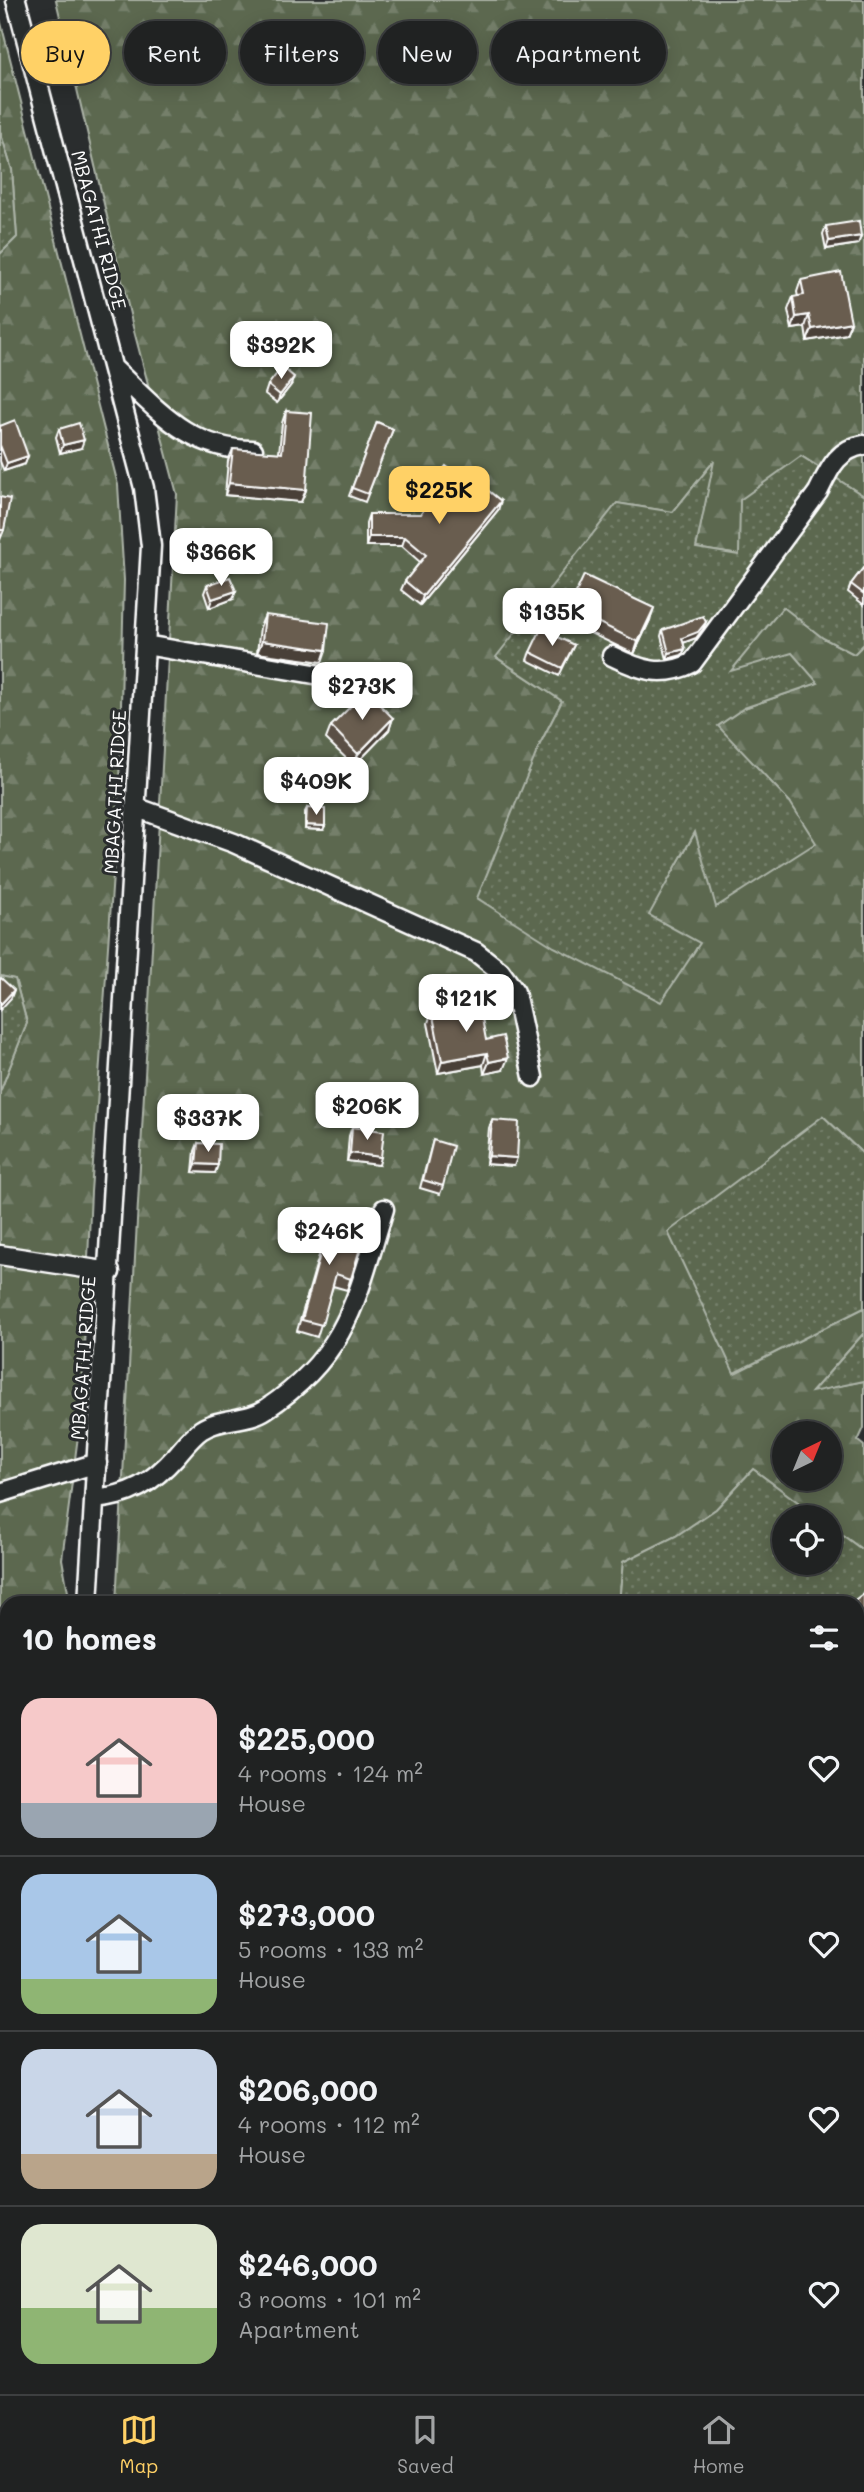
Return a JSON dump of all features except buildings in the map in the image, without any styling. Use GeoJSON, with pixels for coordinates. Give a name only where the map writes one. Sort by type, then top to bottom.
{"type":"FeatureCollection","features":[{"type":"Feature","properties":{"kind":"street","name":"MBAGATHI RIDGE"},"geometry":{"type":"LineString","coordinates":[[16,0],[113,368],[149,520],[151,546],[110,1272],[88,1596]]}},
{"type":"Feature","properties":{"kind":"street"},"geometry":{"type":"LineString","coordinates":[[113,368],[187,434],[228,450],[253,450]]}},
{"type":"Feature","properties":{"kind":"street"},"geometry":{"type":"LineString","coordinates":[[612,656],[637,668],[662,672],[692,663],[818,492],[832,463],[844,451],[864,445]]}},
{"type":"Feature","properties":{"kind":"street"},"geometry":{"type":"LineString","coordinates":[[145,645],[320,675]]}},
{"type":"Feature","properties":{"kind":"street"},"geometry":{"type":"LineString","coordinates":[[135,807],[234,843],[476,953],[500,971],[515,992],[533,1077]]}},
{"type":"Feature","properties":{"kind":"street"},"geometry":{"type":"LineString","coordinates":[[94,1499],[116,1497],[135,1491],[162,1472],[201,1430],[251,1418],[267,1408],[327,1355],[346,1326],[384,1209]]}},
{"type":"Feature","properties":{"kind":"street"},"geometry":{"type":"LineString","coordinates":[[0,1255],[110,1272]]}},
{"type":"Feature","properties":{"kind":"street"},"geometry":{"type":"LineString","coordinates":[[0,1493],[97,1463]]}},
{"type":"Feature","properties":{"kind":"green space"},"geometry":{"type":"Polygon","coordinates":[[[56,0],[864,0],[864,496],[801,456],[739,555],[696,548],[713,462],[673,512],[617,503],[497,658],[562,701],[540,744],[648,915],[696,831],[790,802],[717,726],[744,708],[817,683],[730,671],[783,606],[823,638],[854,654],[864,644],[864,1155],[823,1116],[735,1373],[864,1308],[864,1333],[813,1391],[864,1381],[864,1428],[858,1441],[864,1446],[864,1551],[842,1535],[842,1505],[802,1505],[783,1491],[842,1491],[842,1421],[772,1421],[772,1483],[753,1469],[716,1509],[676,1536],[623,1562],[620,1596],[116,1596],[177,494],[133,327],[76,84],[110,84],[110,21],[61,21],[56,0]]]}},
{"type":"Feature","properties":{"kind":"green space"},"geometry":{"type":"Polygon","coordinates":[[[0,19],[118,485],[124,580],[119,788],[91,1192],[81,1413],[62,1559],[69,1596],[0,1596],[0,1092],[27,1023],[15,979],[0,976],[0,254],[17,237],[12,170],[0,131],[0,19]]]}},
{"type":"Feature","properties":{"kind":"green space"},"geometry":{"type":"Polygon","coordinates":[[[0,131],[12,170],[17,237],[0,254],[0,131]]]}},
{"type":"Feature","properties":{"kind":"green space"},"geometry":{"type":"Polygon","coordinates":[[[801,456],[864,496],[864,644],[854,654],[823,638],[783,607],[731,671],[792,653],[818,683],[744,708],[718,726],[790,802],[816,843],[716,907],[695,832],[649,915],[700,943],[661,1002],[554,947],[477,898],[540,744],[562,701],[496,657],[617,503],[673,512],[714,461],[696,548],[739,555],[740,500],[801,456]]]}},
{"type":"Feature","properties":{"kind":"green space"},"geometry":{"type":"Polygon","coordinates":[[[0,976],[15,979],[27,1023],[0,1092],[0,976]]]}},
{"type":"Feature","properties":{"kind":"green space"},"geometry":{"type":"Polygon","coordinates":[[[823,1116],[864,1155],[864,1308],[734,1373],[668,1232],[823,1116]]]}},
{"type":"Feature","properties":{"kind":"green space"},"geometry":{"type":"Polygon","coordinates":[[[864,1333],[864,1381],[812,1392],[864,1333]]]}},
{"type":"Feature","properties":{"kind":"green space"},"geometry":{"type":"Polygon","coordinates":[[[753,1469],[772,1483],[772,1491],[783,1491],[802,1505],[772,1505],[772,1575],[842,1575],[842,1535],[864,1551],[864,1596],[620,1596],[623,1562],[676,1536],[716,1509],[753,1469]]]}}]}
